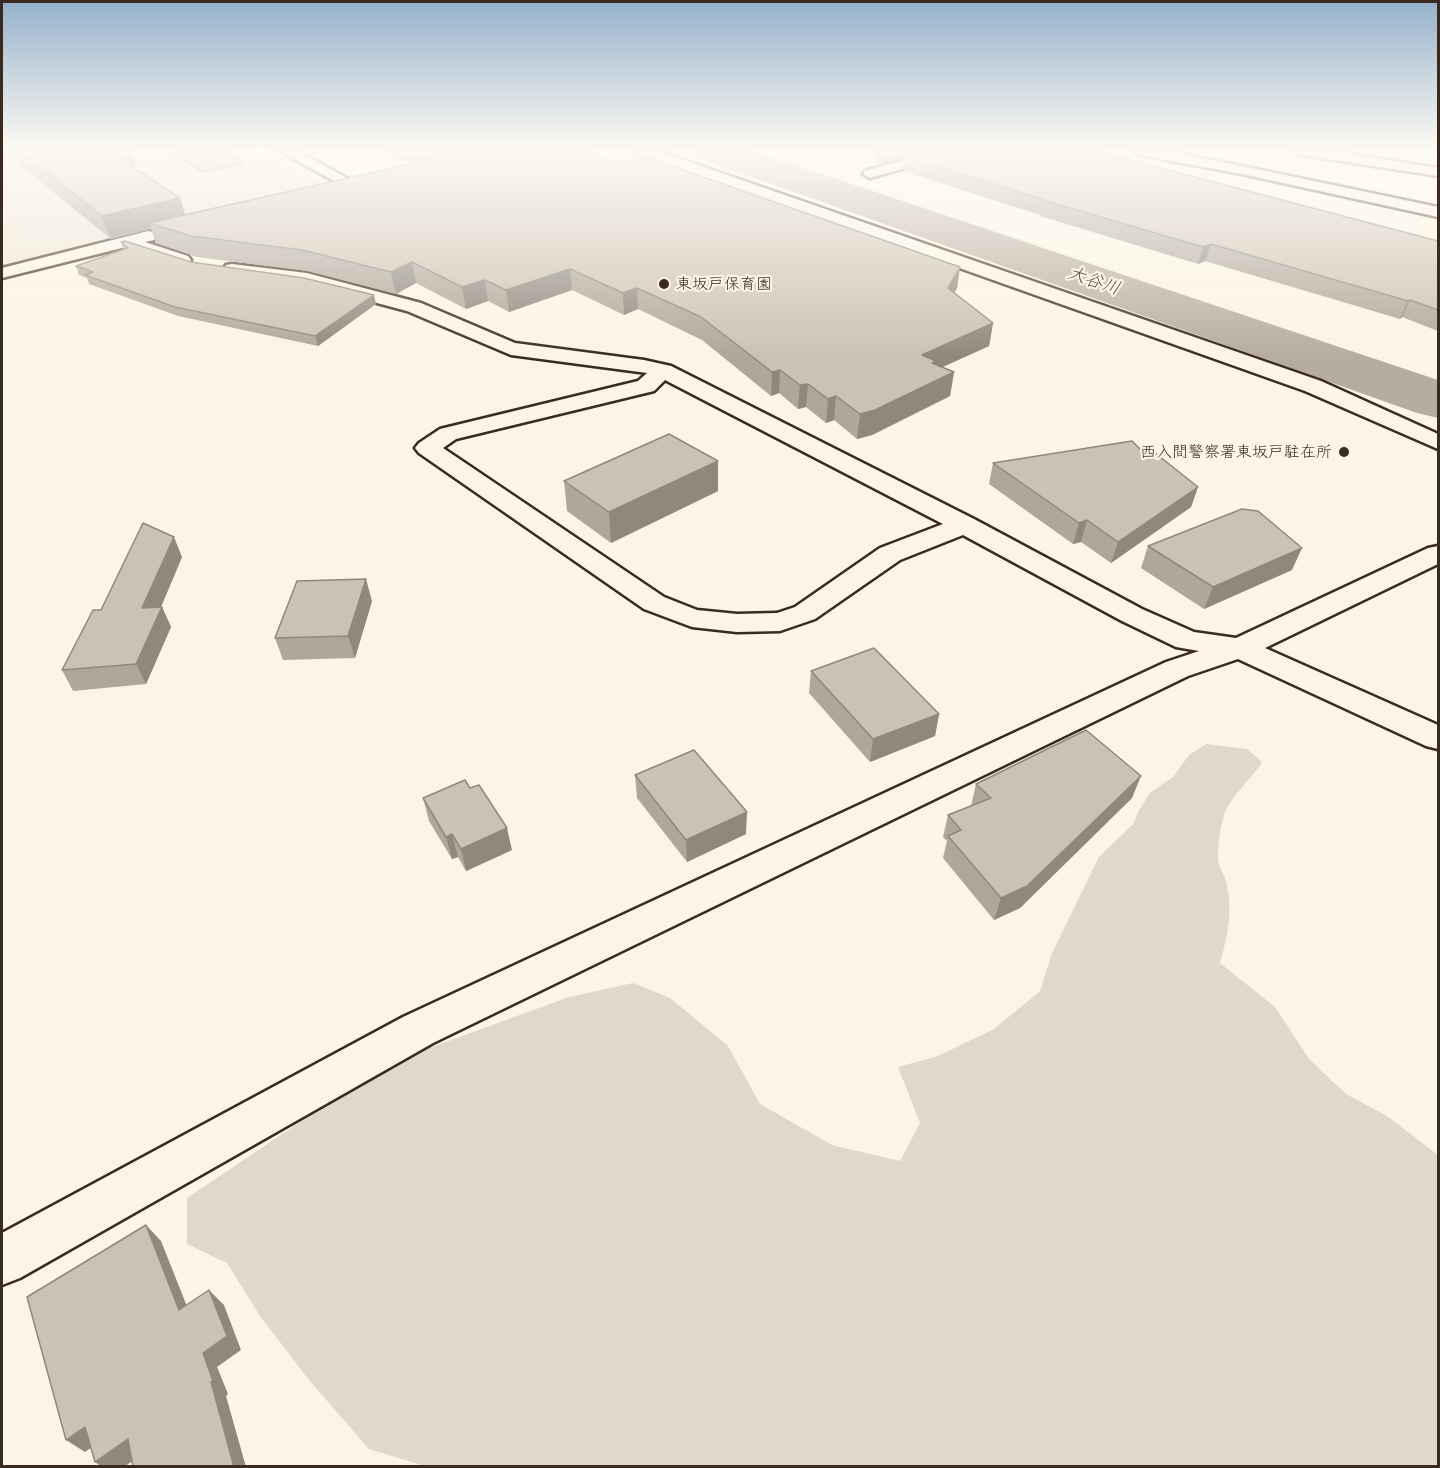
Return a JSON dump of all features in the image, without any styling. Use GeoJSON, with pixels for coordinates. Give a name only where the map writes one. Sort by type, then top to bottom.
{"type":"FeatureCollection","features":[{"type":"Feature","properties":{"kind":"street"},"geometry":{"type":"LineString","coordinates":[[839,220],[1313,386],[1438,442]]}},
{"type":"Feature","properties":{"kind":"street"},"geometry":{"type":"LineString","coordinates":[[2,273],[160,233]]}},
{"type":"Feature","properties":{"kind":"street"},"geometry":{"type":"LineString","coordinates":[[126,241],[206,266],[287,276],[351,289],[414,307],[511,350],[644,366],[663,371],[965,525],[1132,615],[1187,640],[1240,648],[1438,738]]}},
{"type":"Feature","properties":{"kind":"street"},"geometry":{"type":"LineString","coordinates":[[663,371],[646,386],[448,434],[427,448],[654,603],[692,618],[737,622],[780,622],[805,613],[890,554],[965,525]]}},
{"type":"Feature","properties":{"kind":"street"},"geometry":{"type":"LineString","coordinates":[[2,1260],[418,1030],[1178,669],[1240,648],[1438,554]]}},
{"type":"Feature","properties":{"kind":"shaded area"},"geometry":{"type":"Polygon","coordinates":[[[2,220],[185,220],[114,236],[2,266],[2,220]]]}},
{"type":"Feature","properties":{"kind":"shaded area"},"geometry":{"type":"Polygon","coordinates":[[[1206,744],[1247,749],[1262,762],[1230,803],[1223,819],[1218,859],[1229,896],[1229,915],[1220,963],[1275,1007],[1309,1059],[1346,1094],[1387,1116],[1438,1155],[1438,1466],[425,1466],[369,1449],[309,1380],[260,1316],[227,1263],[187,1244],[187,1198],[300,1122],[416,1053],[569,997],[633,983],[670,998],[728,1046],[760,1104],[832,1145],[900,1161],[920,1123],[898,1067],[938,1056],[994,1029],[1040,991],[1052,953],[1099,857],[1133,824],[1150,793],[1173,777],[1189,755],[1206,744]]]}},
{"type":"Feature","properties":{"kind":"building"},"geometry":{"type":"Polygon","coordinates":[[[164,220],[824,220],[960,267],[948,288],[993,323],[922,355],[936,361],[932,363],[954,372],[875,410],[860,414],[836,396],[828,399],[808,384],[800,385],[780,370],[772,372],[701,317],[637,288],[623,293],[570,269],[506,290],[485,280],[462,287],[412,262],[391,272],[302,250],[191,236],[149,223],[164,220]]]}},
{"type":"Feature","properties":{"kind":"building"},"geometry":{"type":"Polygon","coordinates":[[[1109,220],[1356,220],[1438,241],[1438,310],[1211,244],[1203,247],[1109,220]]]}},
{"type":"Feature","properties":{"kind":"building"},"geometry":{"type":"Polygon","coordinates":[[[125,241],[191,262],[304,278],[374,295],[315,336],[175,307],[85,275],[93,272],[76,266],[128,248],[121,242],[125,241]]]}},
{"type":"Feature","properties":{"kind":"building"},"geometry":{"type":"Polygon","coordinates":[[[669,434],[718,461],[609,512],[564,481],[669,434]]]}},
{"type":"Feature","properties":{"kind":"building"},"geometry":{"type":"Polygon","coordinates":[[[1132,441],[1143,452],[1154,452],[1198,487],[1118,542],[1087,520],[1079,523],[993,463],[1132,441]]]}},
{"type":"Feature","properties":{"kind":"building"},"geometry":{"type":"Polygon","coordinates":[[[1242,509],[1258,511],[1302,548],[1213,587],[1148,546],[1242,509]]]}},
{"type":"Feature","properties":{"kind":"building"},"geometry":{"type":"Polygon","coordinates":[[[143,523],[174,537],[142,608],[162,607],[136,664],[62,670],[93,610],[101,610],[143,523]]]}},
{"type":"Feature","properties":{"kind":"building"},"geometry":{"type":"Polygon","coordinates":[[[366,579],[348,636],[275,638],[297,581],[366,579]]]}},
{"type":"Feature","properties":{"kind":"building"},"geometry":{"type":"Polygon","coordinates":[[[874,648],[939,714],[873,739],[811,671],[874,648]]]}},
{"type":"Feature","properties":{"kind":"building"},"geometry":{"type":"Polygon","coordinates":[[[1086,730],[1141,776],[1027,886],[1001,898],[948,836],[961,830],[948,815],[991,798],[976,784],[1086,730]]]}},
{"type":"Feature","properties":{"kind":"building"},"geometry":{"type":"Polygon","coordinates":[[[694,750],[747,812],[686,840],[635,775],[694,750]]]}},
{"type":"Feature","properties":{"kind":"building"},"geometry":{"type":"Polygon","coordinates":[[[465,780],[470,788],[479,785],[507,828],[461,849],[452,834],[446,837],[423,798],[465,780]]]}},
{"type":"Feature","properties":{"kind":"building"},"geometry":{"type":"Polygon","coordinates":[[[146,1225],[179,1310],[209,1290],[227,1336],[203,1353],[213,1381],[211,1382],[234,1467],[133,1467],[128,1439],[95,1462],[85,1427],[66,1440],[27,1297],[146,1225]]]}},
{"type":"Feature","properties":{"kind":"waterway","name":"大谷川"},"geometry":{"type":"LineString","coordinates":[[914,220],[1438,400]]}},
{"type":"Feature","properties":{"kind":"place","name":"東坂戸保育園"},"geometry":{"type":"Point","coordinates":[664,284]}},
{"type":"Feature","properties":{"kind":"place","name":"西入間警察署東坂戸駐在所"},"geometry":{"type":"Point","coordinates":[1344,452]}}]}
